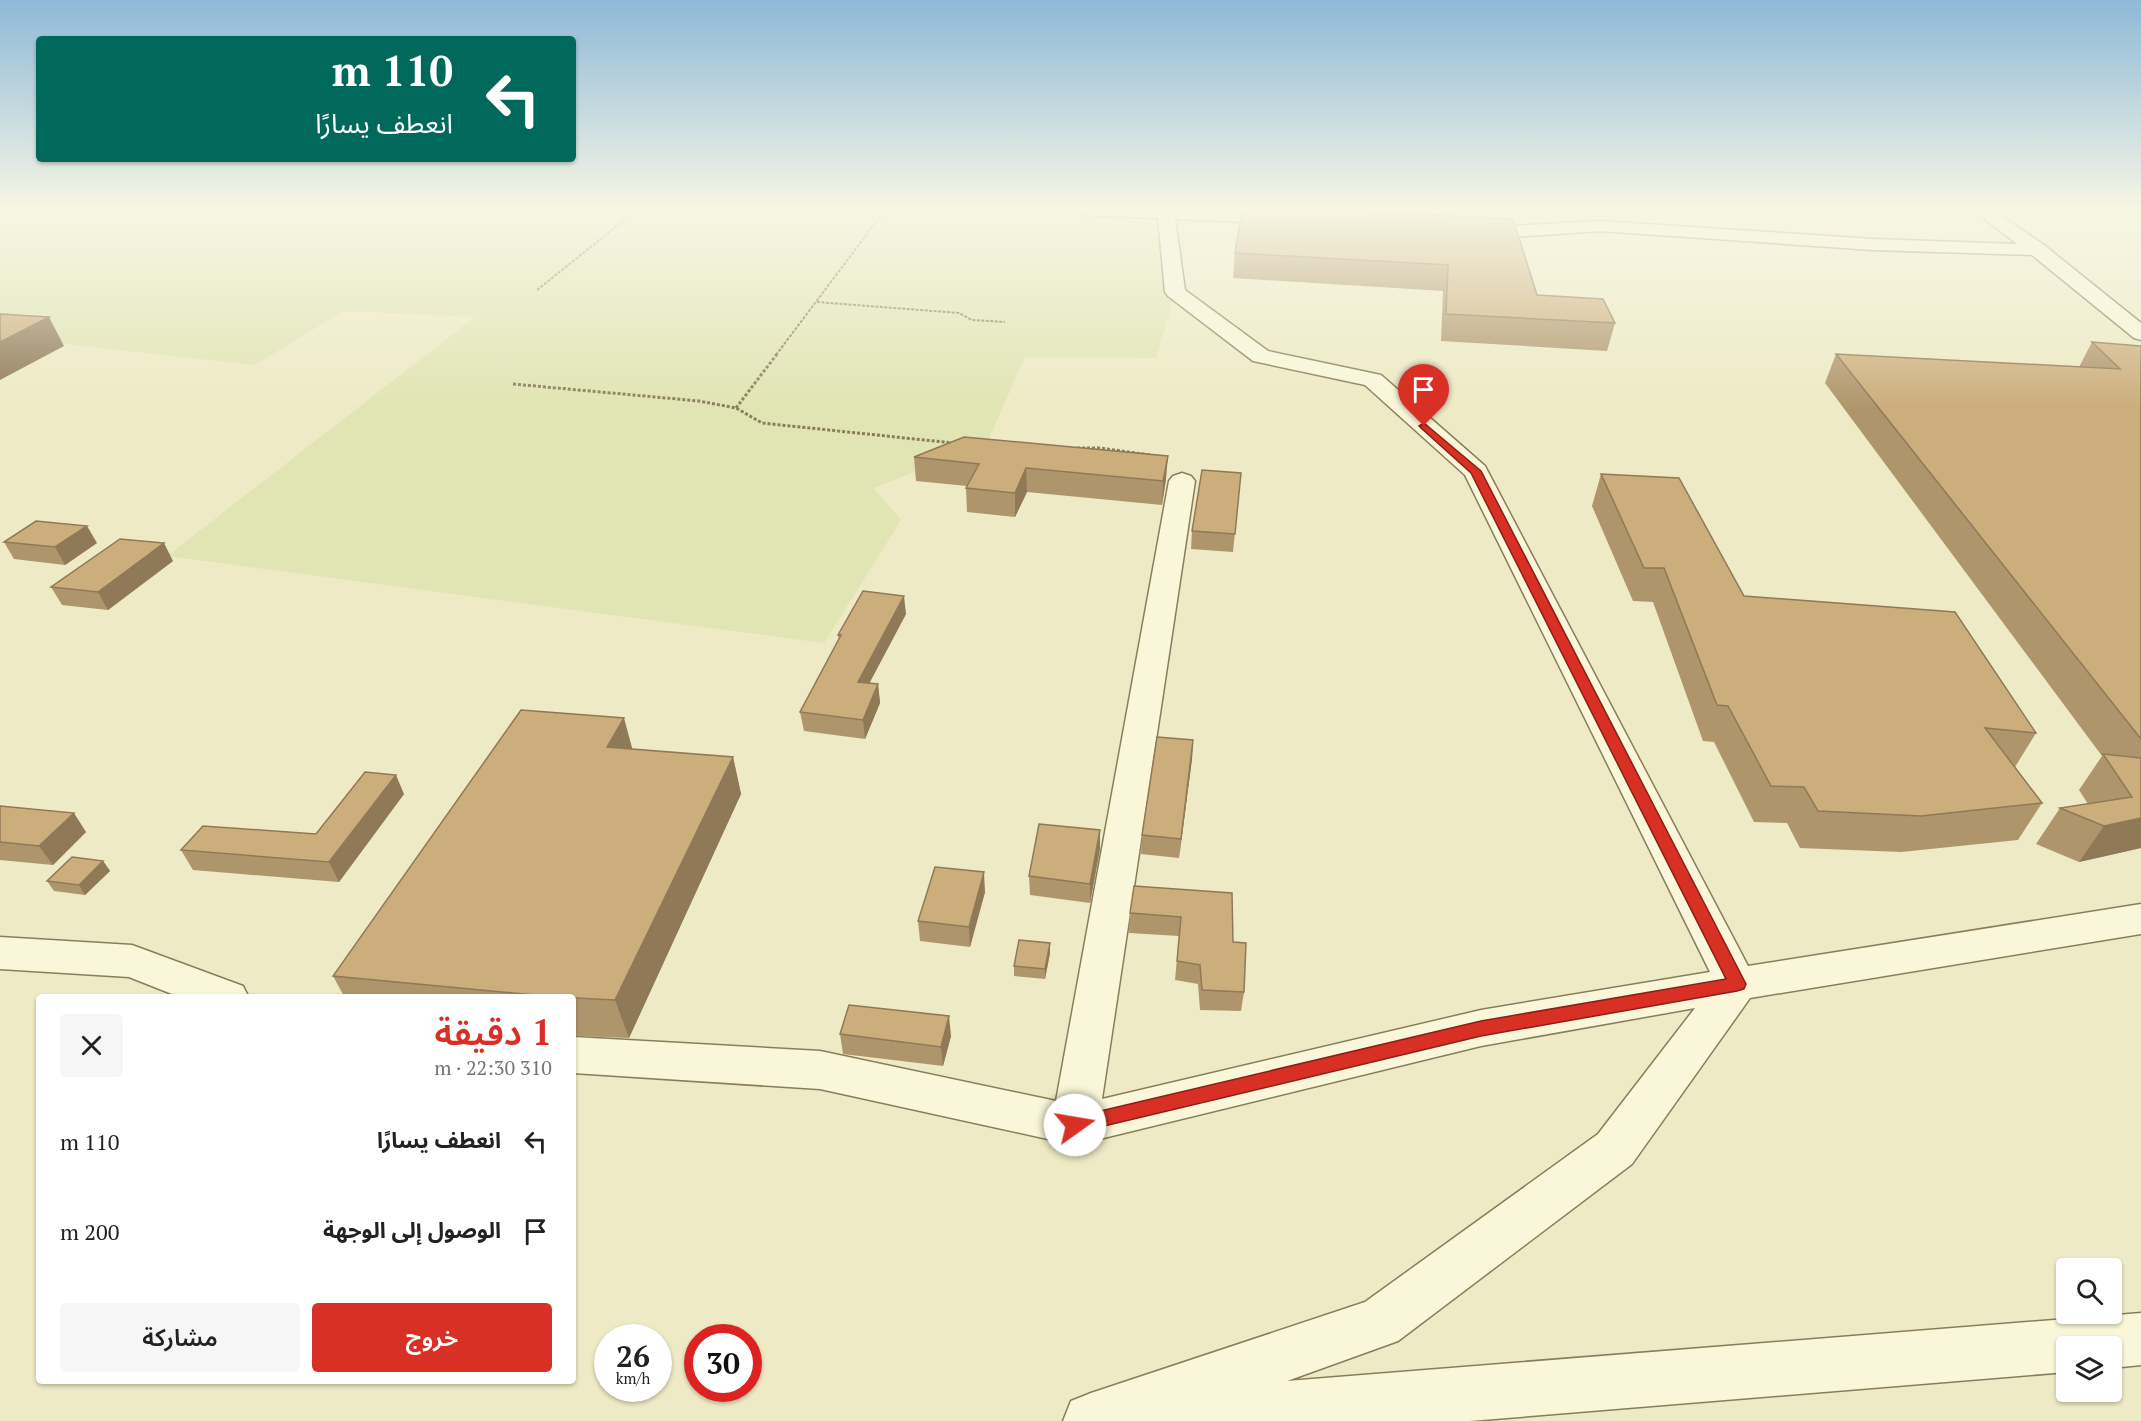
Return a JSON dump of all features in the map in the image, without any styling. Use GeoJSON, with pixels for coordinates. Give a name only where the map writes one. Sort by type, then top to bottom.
{"type":"FeatureCollection","features":[{"type":"Feature","properties":{"kind":"street"},"geometry":{"type":"LineString","coordinates":[[1173,276],[1175,292],[1261,356],[1373,380],[1476,471],[1737,984]]}},
{"type":"Feature","properties":{"kind":"street"},"geometry":{"type":"LineString","coordinates":[[2070,276],[2141,334]]}},
{"type":"Feature","properties":{"kind":"street"},"geometry":{"type":"LineString","coordinates":[[1075,1125],[1182,481]]}},
{"type":"Feature","properties":{"kind":"street"},"geometry":{"type":"LineString","coordinates":[[576,1055],[820,1070],[1075,1125],[1481,1029],[1737,984],[2141,919]]}},
{"type":"Feature","properties":{"kind":"street"},"geometry":{"type":"LineString","coordinates":[[0,953],[132,961],[218,994]]}},
{"type":"Feature","properties":{"kind":"street"},"geometry":{"type":"LineString","coordinates":[[1091,1421],[1380,1323],[1615,1149],[1737,984]]}},
{"type":"Feature","properties":{"kind":"street"},"geometry":{"type":"LineString","coordinates":[[1136,1421],[2141,1340]]}},
{"type":"Feature","properties":{"kind":"path"},"geometry":{"type":"LineString","coordinates":[[537,290],[554,276]]}},
{"type":"Feature","properties":{"kind":"path"},"geometry":{"type":"LineString","coordinates":[[736,408],[835,276]]}},
{"type":"Feature","properties":{"kind":"path"},"geometry":{"type":"LineString","coordinates":[[816,302],[959,314],[972,320],[1005,322]]}},
{"type":"Feature","properties":{"kind":"path"},"geometry":{"type":"LineString","coordinates":[[513,384],[699,401],[736,408],[762,423],[963,444]]}},
{"type":"Feature","properties":{"kind":"path"},"geometry":{"type":"LineString","coordinates":[[1076,448],[1100,447],[1143,453],[1181,463],[1185,469],[1182,481]]}},
{"type":"Feature","properties":{"kind":"green space"},"geometry":{"type":"Polygon","coordinates":[[[0,276],[1181,276],[1156,358],[1025,357],[986,445],[873,488],[901,520],[824,643],[167,556],[475,317],[343,311],[255,365],[0,337],[0,276]]]}},
{"type":"Feature","properties":{"kind":"building"},"geometry":{"type":"Polygon","coordinates":[[[1448,276],[1531,276],[1537,295],[1603,299],[1615,323],[1446,314],[1448,276]]]}},
{"type":"Feature","properties":{"kind":"building"},"geometry":{"type":"Polygon","coordinates":[[[0,314],[49,317],[0,342],[0,314]]]}},
{"type":"Feature","properties":{"kind":"building"},"geometry":{"type":"Polygon","coordinates":[[[2092,342],[2141,346],[2141,739],[1836,354],[2120,369],[2092,342]]]}},
{"type":"Feature","properties":{"kind":"building"},"geometry":{"type":"Polygon","coordinates":[[[964,437],[1168,456],[1163,481],[1026,468],[1015,493],[966,488],[979,464],[914,457],[964,437]]]}},
{"type":"Feature","properties":{"kind":"building"},"geometry":{"type":"Polygon","coordinates":[[[1202,470],[1241,473],[1235,534],[1192,531],[1202,470]]]}},
{"type":"Feature","properties":{"kind":"building"},"geometry":{"type":"Polygon","coordinates":[[[1601,474],[1679,478],[1744,596],[1955,612],[2036,733],[1985,728],[2042,803],[1921,816],[1818,811],[1804,787],[1771,786],[1728,706],[1717,705],[1664,568],[1644,568],[1601,474]]]}},
{"type":"Feature","properties":{"kind":"building"},"geometry":{"type":"Polygon","coordinates":[[[36,521],[87,526],[55,547],[4,542],[36,521]]]}},
{"type":"Feature","properties":{"kind":"building"},"geometry":{"type":"Polygon","coordinates":[[[120,539],[164,543],[98,592],[51,587],[120,539]]]}},
{"type":"Feature","properties":{"kind":"building"},"geometry":{"type":"Polygon","coordinates":[[[863,591],[904,596],[858,682],[878,684],[863,720],[800,712],[841,635],[838,635],[863,591]]]}},
{"type":"Feature","properties":{"kind":"building"},"geometry":{"type":"Polygon","coordinates":[[[521,710],[624,718],[607,747],[733,757],[615,1000],[576,998],[576,994],[524,994],[333,976],[521,710]]]}},
{"type":"Feature","properties":{"kind":"building"},"geometry":{"type":"Polygon","coordinates":[[[1157,737],[1193,740],[1181,839],[1142,835],[1157,737]]]}},
{"type":"Feature","properties":{"kind":"building"},"geometry":{"type":"Polygon","coordinates":[[[2103,754],[2141,758],[2141,818],[2104,826],[2060,808],[2132,797],[2103,754]]]}},
{"type":"Feature","properties":{"kind":"building"},"geometry":{"type":"Polygon","coordinates":[[[365,772],[396,775],[329,862],[181,850],[203,826],[316,834],[365,772]]]}},
{"type":"Feature","properties":{"kind":"building"},"geometry":{"type":"Polygon","coordinates":[[[0,806],[74,813],[39,846],[0,842],[0,806]]]}},
{"type":"Feature","properties":{"kind":"building"},"geometry":{"type":"Polygon","coordinates":[[[1039,824],[1100,830],[1090,884],[1029,876],[1039,824]]]}},
{"type":"Feature","properties":{"kind":"building"},"geometry":{"type":"Polygon","coordinates":[[[72,857],[103,861],[79,885],[47,881],[72,857]]]}},
{"type":"Feature","properties":{"kind":"building"},"geometry":{"type":"Polygon","coordinates":[[[935,867],[984,872],[969,927],[918,921],[935,867]]]}},
{"type":"Feature","properties":{"kind":"building"},"geometry":{"type":"Polygon","coordinates":[[[1134,886],[1232,893],[1233,942],[1246,943],[1244,992],[1202,990],[1200,965],[1177,961],[1181,917],[1130,913],[1134,886]]]}},
{"type":"Feature","properties":{"kind":"building"},"geometry":{"type":"Polygon","coordinates":[[[1019,940],[1050,943],[1045,969],[1014,966],[1019,940]]]}},
{"type":"Feature","properties":{"kind":"building"},"geometry":{"type":"Polygon","coordinates":[[[849,1005],[949,1016],[941,1047],[840,1034],[849,1005]]]}},
{"type":"Feature","properties":{"kind":"route"},"geometry":{"type":"LineString","coordinates":[[1075,1125],[1481,1029],[1737,984],[1476,471],[1424,426]]}}]}
